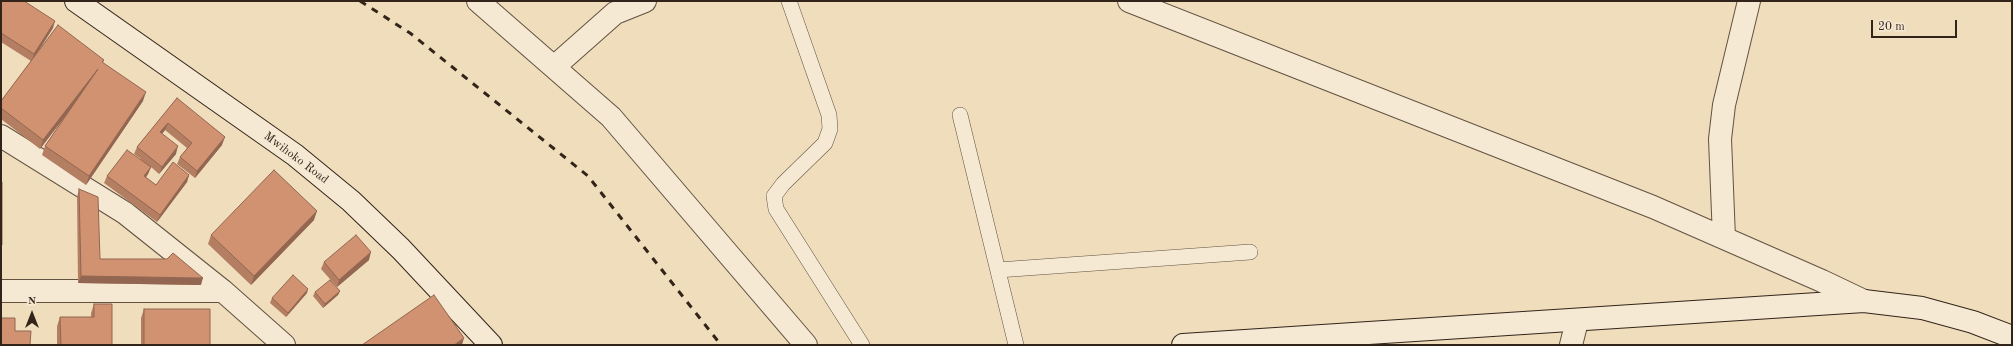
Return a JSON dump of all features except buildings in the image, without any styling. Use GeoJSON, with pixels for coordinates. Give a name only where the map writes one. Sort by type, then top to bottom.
{"type":"FeatureCollection","features":[{"type":"Feature","properties":{"kind":"street","name":"Mwihoko Road"},"geometry":{"type":"LineString","coordinates":[[76,1],[295,155],[351,201],[402,249],[491,345]]}},
{"type":"Feature","properties":{"kind":"street"},"geometry":{"type":"LineString","coordinates":[[478,1],[612,117],[806,345]]}},
{"type":"Feature","properties":{"kind":"street"},"geometry":{"type":"LineString","coordinates":[[554,67],[615,13],[645,1]]}},
{"type":"Feature","properties":{"kind":"street"},"geometry":{"type":"LineString","coordinates":[[1129,1],[1653,207],[1864,301]]}},
{"type":"Feature","properties":{"kind":"street"},"geometry":{"type":"LineString","coordinates":[[1724,238],[1720,139],[1724,105],[1749,1]]}},
{"type":"Feature","properties":{"kind":"street"},"geometry":{"type":"LineString","coordinates":[[1,136],[125,213],[223,291],[284,345]]}},
{"type":"Feature","properties":{"kind":"street"},"geometry":{"type":"LineString","coordinates":[[1,291],[223,291]]}},
{"type":"Feature","properties":{"kind":"street"},"geometry":{"type":"LineString","coordinates":[[1183,345],[1262,343],[1864,301],[1922,308],[1973,322],[2012,337]]}},
{"type":"Feature","properties":{"kind":"street"},"geometry":{"type":"LineString","coordinates":[[1572,345],[1577,321]]}},
{"type":"Feature","properties":{"kind":"lane"},"geometry":{"type":"LineString","coordinates":[[789,1],[829,115],[830,128],[825,143],[783,184],[774,196],[776,209],[862,345]]}},
{"type":"Feature","properties":{"kind":"lane"},"geometry":{"type":"LineString","coordinates":[[960,115],[1016,345]]}},
{"type":"Feature","properties":{"kind":"lane"},"geometry":{"type":"LineString","coordinates":[[998,270],[1250,252]]}},
{"type":"Feature","properties":{"kind":"railway"},"geometry":{"type":"LineString","coordinates":[[360,1],[410,33],[588,176],[721,345]]}}]}
